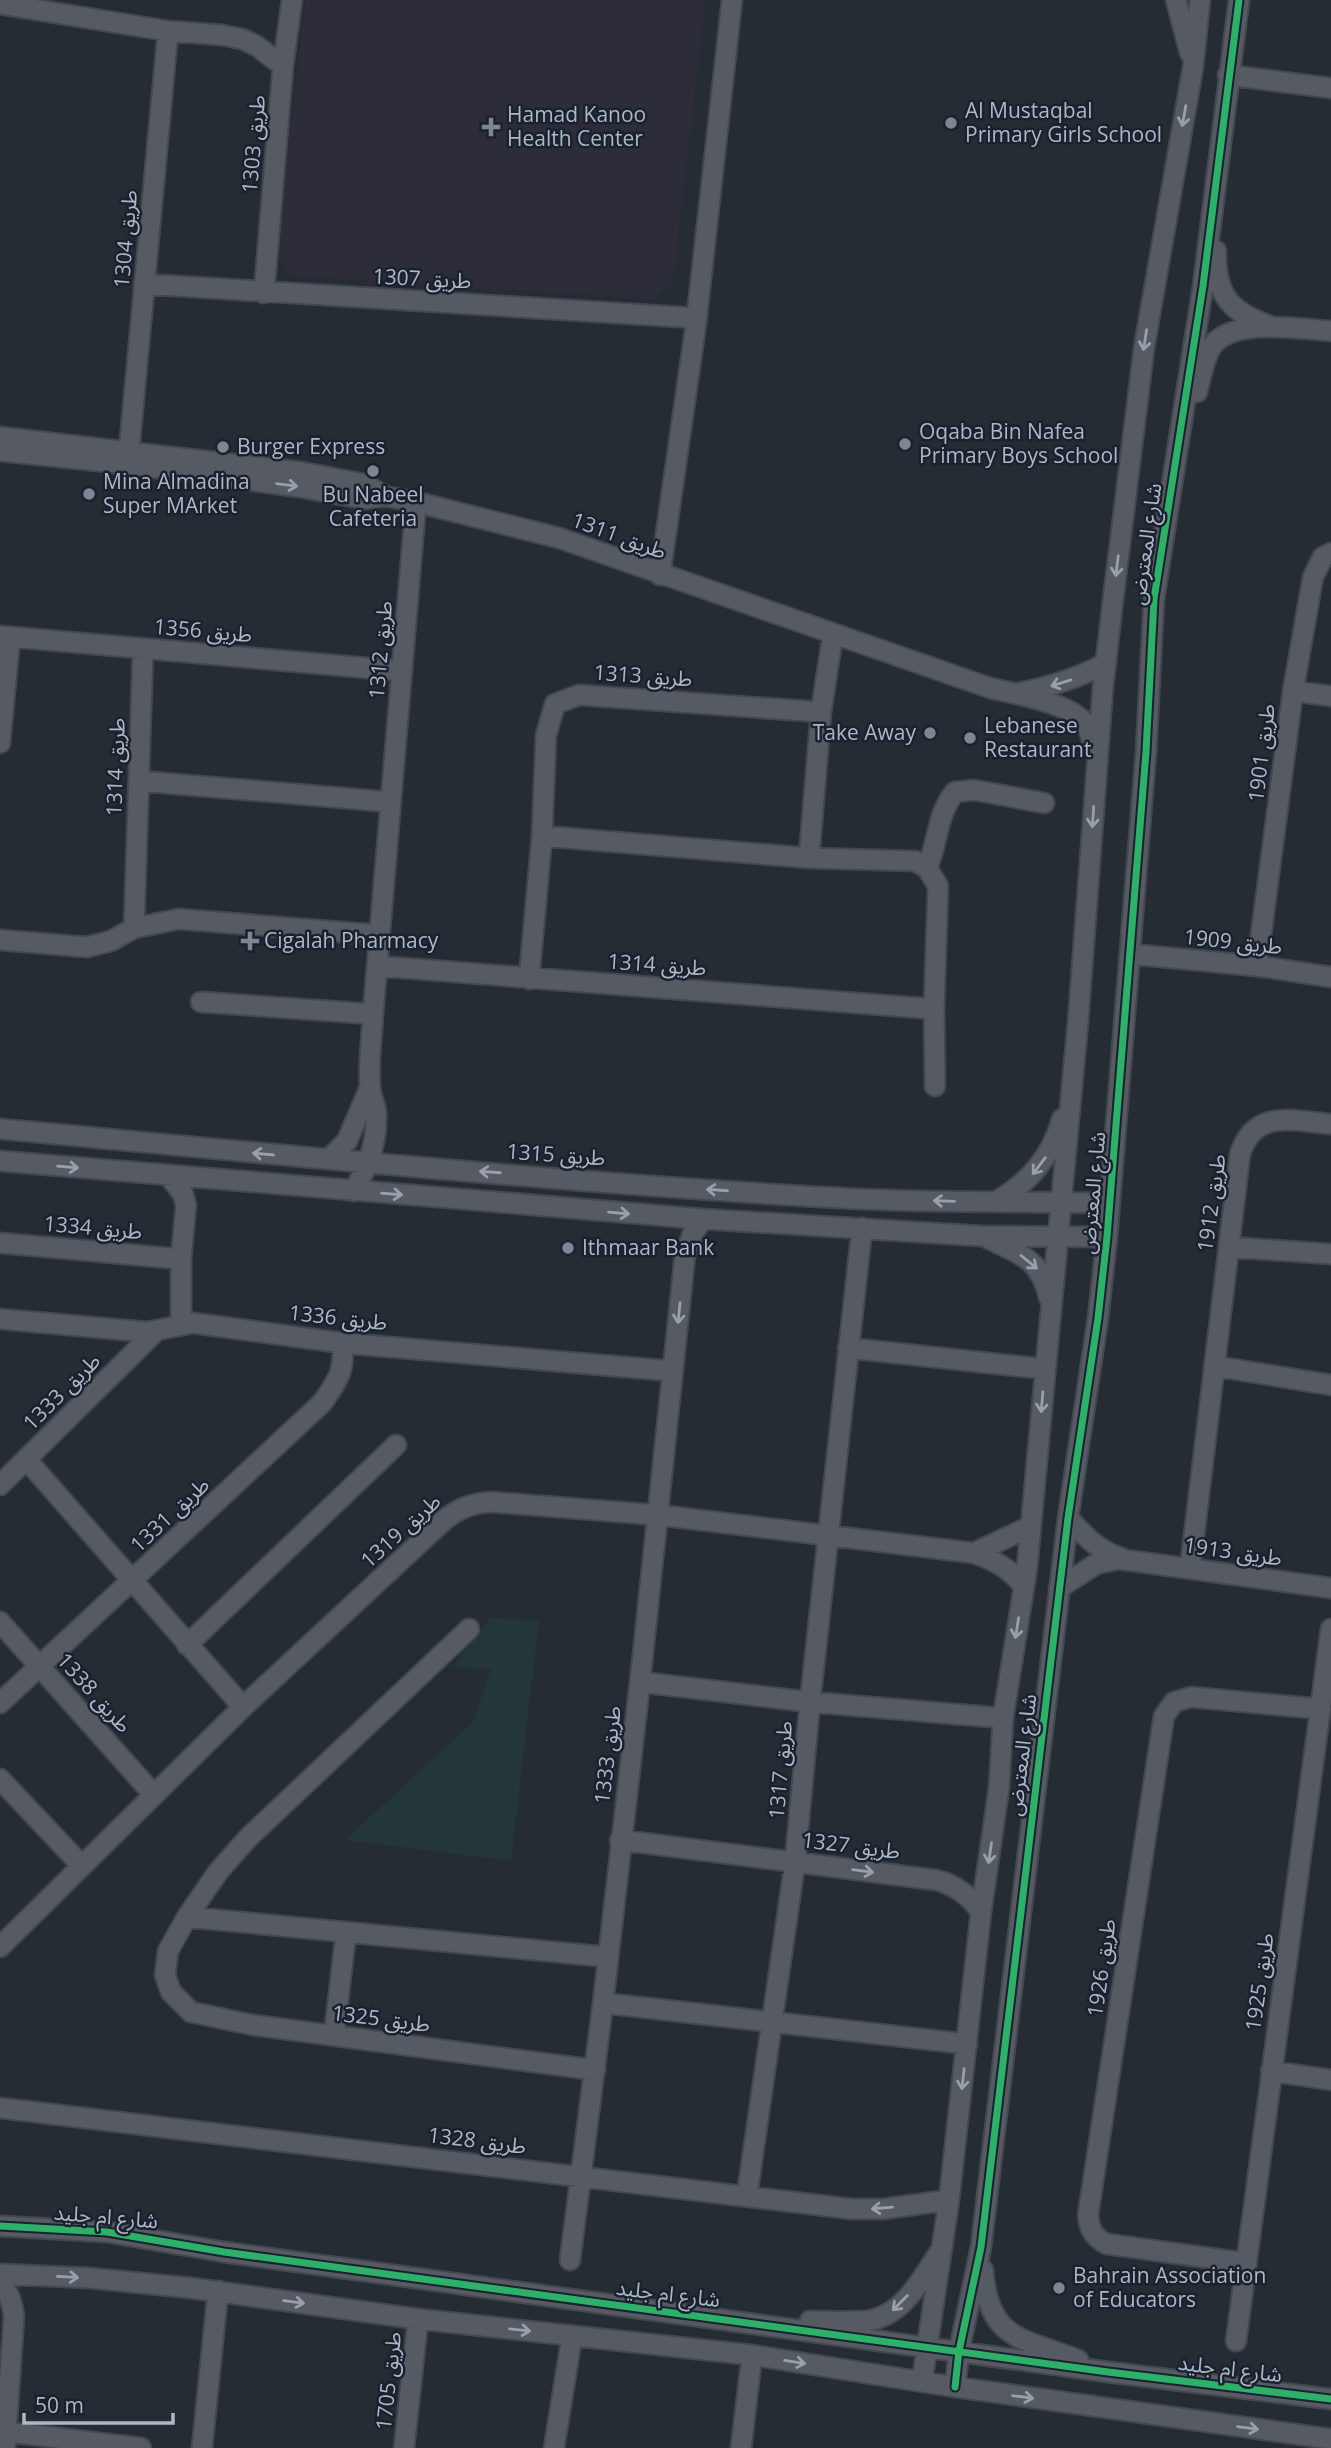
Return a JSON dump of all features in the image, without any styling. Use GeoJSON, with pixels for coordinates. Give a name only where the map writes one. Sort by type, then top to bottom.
{"type":"FeatureCollection","features":[{"type":"Feature","properties":{"kind":"street","name":"طريق 1303"},"geometry":{"type":"LineString","coordinates":[[264,293],[283,66],[292,0]]}},
{"type":"Feature","properties":{"kind":"street"},"geometry":{"type":"LineString","coordinates":[[660,575],[697,318],[732,0]]}},
{"type":"Feature","properties":{"kind":"street"},"geometry":{"type":"LineString","coordinates":[[1176,0],[1193,67]]}},
{"type":"Feature","properties":{"kind":"street","name":"شارع المعترض"},"geometry":{"type":"LineString","coordinates":[[922,2381],[950,2200],[981,1912],[999,1788],[1003,1718],[1031,1526],[1072,1081],[1106,663],[1144,348],[1193,67],[1200,0]]}},
{"type":"Feature","properties":{"kind":"street","name":"شارع المعترض"},"geometry":{"type":"LineString","coordinates":[[955,2387],[959,2351],[981,2247],[1059,1588],[1098,1318],[1110,1203],[1146,752],[1154,599],[1203,286],[1214,181],[1239,0]]}},
{"type":"Feature","properties":{"kind":"street"},"geometry":{"type":"LineString","coordinates":[[0,4],[168,31],[242,39],[257,46],[283,66]]}},
{"type":"Feature","properties":{"kind":"street","name":"طريق 1304"},"geometry":{"type":"LineString","coordinates":[[129,451],[168,31]]}},
{"type":"Feature","properties":{"kind":"street"},"geometry":{"type":"LineString","coordinates":[[1228,75],[1331,88]]}},
{"type":"Feature","properties":{"kind":"street"},"geometry":{"type":"LineString","coordinates":[[1214,181],[1216,270],[1220,288],[1230,305],[1250,319],[1271,326],[1331,331]]}},
{"type":"Feature","properties":{"kind":"street","name":"طريق 1307"},"geometry":{"type":"LineString","coordinates":[[144,284],[697,318]]}},
{"type":"Feature","properties":{"kind":"street"},"geometry":{"type":"LineString","coordinates":[[1170,498],[1211,348],[1227,334],[1271,326]]}},
{"type":"Feature","properties":{"kind":"street","name":"طريق 1311"},"geometry":{"type":"LineString","coordinates":[[0,437],[301,472],[340,479],[364,484],[385,496],[559,538],[833,634],[1062,708],[1083,721],[1093,742],[1097,770]]}},
{"type":"Feature","properties":{"kind":"street","name":"طريق 1311"},"geometry":{"type":"LineString","coordinates":[[0,451],[127,464],[299,487],[365,499],[385,496]]}},
{"type":"Feature","properties":{"kind":"street","name":"طريق 1312"},"geometry":{"type":"LineString","coordinates":[[353,1191],[367,1163],[376,1125],[370,1087],[373,1014],[416,502]]}},
{"type":"Feature","properties":{"kind":"street","name":"طريق 1901"},"geometry":{"type":"LineString","coordinates":[[1257,966],[1293,691],[1313,577],[1323,557],[1331,553]]}},
{"type":"Feature","properties":{"kind":"street"},"geometry":{"type":"LineString","coordinates":[[809,858],[821,712],[833,634]]}},
{"type":"Feature","properties":{"kind":"street"},"geometry":{"type":"LineString","coordinates":[[0,743],[5,636]]}},
{"type":"Feature","properties":{"kind":"street","name":"طريق 1356"},"geometry":{"type":"LineString","coordinates":[[5,636],[402,671]]}},
{"type":"Feature","properties":{"kind":"street","name":"طريق 1314"},"geometry":{"type":"LineString","coordinates":[[134,928],[143,649]]}},
{"type":"Feature","properties":{"kind":"street","name":"طريق 1311"},"geometry":{"type":"LineString","coordinates":[[1013,694],[1080,678],[1106,663]]}},
{"type":"Feature","properties":{"kind":"street"},"geometry":{"type":"LineString","coordinates":[[1293,691],[1331,696]]}},
{"type":"Feature","properties":{"kind":"street","name":"طريق 1313"},"geometry":{"type":"LineString","coordinates":[[529,978],[542,836],[547,735],[555,705],[579,695],[821,712]]}},
{"type":"Feature","properties":{"kind":"street"},"geometry":{"type":"LineString","coordinates":[[139,781],[391,802]]}},
{"type":"Feature","properties":{"kind":"street"},"geometry":{"type":"LineString","coordinates":[[927,868],[945,804],[955,792],[974,790],[1044,803]]}},
{"type":"Feature","properties":{"kind":"street"},"geometry":{"type":"LineString","coordinates":[[542,836],[809,858],[915,861],[927,868],[938,886],[934,1009],[935,1086]]}},
{"type":"Feature","properties":{"kind":"street"},"geometry":{"type":"LineString","coordinates":[[0,940],[87,947],[111,941],[134,928],[179,919],[379,935]]}},
{"type":"Feature","properties":{"kind":"street","name":"طريق 1909"},"geometry":{"type":"LineString","coordinates":[[1130,954],[1257,966],[1331,977]]}},
{"type":"Feature","properties":{"kind":"street","name":"طريق 1314"},"geometry":{"type":"LineString","coordinates":[[377,966],[934,1009]]}},
{"type":"Feature","properties":{"kind":"street"},"geometry":{"type":"LineString","coordinates":[[201,1002],[373,1014]]}},
{"type":"Feature","properties":{"kind":"street"},"geometry":{"type":"LineString","coordinates":[[994,1203],[1019,1188],[1048,1154],[1059,1129],[1072,1081]]}},
{"type":"Feature","properties":{"kind":"street","name":"طريق 1312"},"geometry":{"type":"LineString","coordinates":[[329,1159],[339,1151],[354,1130],[370,1087]]}},
{"type":"Feature","properties":{"kind":"street","name":"طريق 1912"},"geometry":{"type":"LineString","coordinates":[[1191,1569],[1240,1154],[1245,1139],[1253,1129],[1264,1123],[1280,1121],[1331,1124]]}},
{"type":"Feature","properties":{"kind":"street","name":"طريق 1315"},"geometry":{"type":"LineString","coordinates":[[0,1129],[367,1163],[860,1199],[1110,1203]]}},
{"type":"Feature","properties":{"kind":"street"},"geometry":{"type":"LineString","coordinates":[[0,1161],[668,1217],[982,1236],[1107,1237]]}},
{"type":"Feature","properties":{"kind":"street"},"geometry":{"type":"LineString","coordinates":[[169,1176],[183,1194],[186,1217],[181,1259],[181,1324]]}},
{"type":"Feature","properties":{"kind":"street"},"geometry":{"type":"LineString","coordinates":[[186,1217],[206,1180]]}},
{"type":"Feature","properties":{"kind":"street","name":"طريق 1333"},"geometry":{"type":"LineString","coordinates":[[668,1217],[679,1235],[685,1255]]}},
{"type":"Feature","properties":{"kind":"street","name":"طريق 1333"},"geometry":{"type":"LineString","coordinates":[[570,2260],[640,1682],[685,1255],[693,1233],[703,1219]]}},
{"type":"Feature","properties":{"kind":"street","name":"طريق 1317"},"geometry":{"type":"LineString","coordinates":[[747,2196],[795,1863],[862,1228]]}},
{"type":"Feature","properties":{"kind":"street"},"geometry":{"type":"LineString","coordinates":[[982,1236],[1030,1261],[1044,1276],[1051,1310]]}},
{"type":"Feature","properties":{"kind":"street","name":"طريق 1334"},"geometry":{"type":"LineString","coordinates":[[0,1243],[181,1259]]}},
{"type":"Feature","properties":{"kind":"street"},"geometry":{"type":"LineString","coordinates":[[1229,1247],[1331,1254]]}},
{"type":"Feature","properties":{"kind":"street","name":"طريق 1336"},"geometry":{"type":"LineString","coordinates":[[0,1319],[155,1332],[194,1323],[342,1343],[672,1371]]}},
{"type":"Feature","properties":{"kind":"street","name":"طريق 1333"},"geometry":{"type":"LineString","coordinates":[[0,1485],[155,1332]]}},
{"type":"Feature","properties":{"kind":"street","name":"طريق 1331"},"geometry":{"type":"LineString","coordinates":[[0,1703],[322,1403],[338,1380],[344,1365],[342,1343]]}},
{"type":"Feature","properties":{"kind":"street"},"geometry":{"type":"LineString","coordinates":[[848,1348],[1045,1369]]}},
{"type":"Feature","properties":{"kind":"street"},"geometry":{"type":"LineString","coordinates":[[1214,1366],[1331,1385]]}},
{"type":"Feature","properties":{"kind":"street"},"geometry":{"type":"LineString","coordinates":[[187,1645],[396,1445]]}},
{"type":"Feature","properties":{"kind":"street"},"geometry":{"type":"LineString","coordinates":[[26,1460],[243,1707]]}},
{"type":"Feature","properties":{"kind":"street","name":"طريق 1319"},"geometry":{"type":"LineString","coordinates":[[0,1947],[243,1707],[459,1509],[480,1502],[491,1502],[659,1515],[974,1553],[999,1564],[1024,1587]]}},
{"type":"Feature","properties":{"kind":"street","name":"طريق 1913"},"geometry":{"type":"LineString","coordinates":[[1068,1518],[1098,1548],[1130,1560]]}},
{"type":"Feature","properties":{"kind":"street"},"geometry":{"type":"LineString","coordinates":[[974,1553],[1031,1526]]}},
{"type":"Feature","properties":{"kind":"street","name":"طريق 1913"},"geometry":{"type":"LineString","coordinates":[[1059,1588],[1096,1564],[1118,1559],[1331,1588]]}},
{"type":"Feature","properties":{"kind":"street","name":"طريق 1338"},"geometry":{"type":"LineString","coordinates":[[0,1622],[154,1795]]}},
{"type":"Feature","properties":{"kind":"street"},"geometry":{"type":"LineString","coordinates":[[469,1629],[248,1838],[218,1872],[187,1916],[608,1957]]}},
{"type":"Feature","properties":{"kind":"street","name":"طريق 1925"},"geometry":{"type":"LineString","coordinates":[[1237,2341],[1331,1629]]}},
{"type":"Feature","properties":{"kind":"street"},"geometry":{"type":"LineString","coordinates":[[640,1682],[810,1702],[1003,1718]]}},
{"type":"Feature","properties":{"kind":"street","name":"طريق 1926"},"geometry":{"type":"LineString","coordinates":[[1246,2263],[1107,2244],[1092,2233],[1088,2215],[1164,1716],[1174,1702],[1191,1697],[1321,1709]]}},
{"type":"Feature","properties":{"kind":"street"},"geometry":{"type":"LineString","coordinates":[[0,1779],[82,1866]]}},
{"type":"Feature","properties":{"kind":"street","name":"طريق 1327"},"geometry":{"type":"LineString","coordinates":[[621,1840],[936,1880],[959,1889],[981,1912]]}},
{"type":"Feature","properties":{"kind":"street","name":"طريق 1325"},"geometry":{"type":"LineString","coordinates":[[187,1916],[168,1951],[165,1975],[171,1992],[191,2012],[253,2025],[595,2070]]}},
{"type":"Feature","properties":{"kind":"street"},"geometry":{"type":"LineString","coordinates":[[334,2036],[346,1932]]}},
{"type":"Feature","properties":{"kind":"street"},"geometry":{"type":"LineString","coordinates":[[603,2003],[967,2044]]}},
{"type":"Feature","properties":{"kind":"street"},"geometry":{"type":"LineString","coordinates":[[1271,2071],[1331,2080]]}},
{"type":"Feature","properties":{"kind":"street","name":"طريق 1328"},"geometry":{"type":"LineString","coordinates":[[0,2108],[868,2210],[950,2200]]}},
{"type":"Feature","properties":{"kind":"street","name":"شارع ام جليد"},"geometry":{"type":"LineString","coordinates":[[0,2226],[107,2232],[348,2269],[1108,2372],[1331,2399]]}},
{"type":"Feature","properties":{"kind":"street"},"geometry":{"type":"LineString","coordinates":[[981,2247],[988,2304],[1005,2330],[1016,2338],[1108,2372]]}},
{"type":"Feature","properties":{"kind":"street"},"geometry":{"type":"LineString","coordinates":[[754,2322],[871,2320],[888,2314],[901,2305],[942,2249]]}},
{"type":"Feature","properties":{"kind":"street"},"geometry":{"type":"LineString","coordinates":[[0,2274],[90,2278],[218,2291],[418,2319],[752,2355],[955,2387],[1331,2440]]}},
{"type":"Feature","properties":{"kind":"street"},"geometry":{"type":"LineString","coordinates":[[0,2284],[7,2291],[14,2316],[4,2437],[141,2448]]}},
{"type":"Feature","properties":{"kind":"street"},"geometry":{"type":"LineString","coordinates":[[202,2448],[218,2291]]}},
{"type":"Feature","properties":{"kind":"street","name":"طريق 1705"},"geometry":{"type":"LineString","coordinates":[[404,2448],[418,2319]]}},
{"type":"Feature","properties":{"kind":"street"},"geometry":{"type":"LineString","coordinates":[[554,2448],[572,2336]]}},
{"type":"Feature","properties":{"kind":"street"},"geometry":{"type":"LineString","coordinates":[[741,2448],[752,2355]]}},
{"type":"Feature","properties":{"kind":"shaded area","name":"Hamad Kanoo Health Center"},"geometry":{"type":"Polygon","coordinates":[[[305,0],[706,0],[673,282],[655,299],[290,276],[276,254],[305,0]]]}},
{"type":"Feature","properties":{"kind":"shaded area"},"geometry":{"type":"Polygon","coordinates":[[[490,1618],[539,1621],[511,1861],[345,1840],[473,1722],[491,1669],[452,1667],[490,1618]]]}},
{"type":"Feature","properties":{"kind":"cycle path"},"geometry":{"type":"LineString","coordinates":[[955,2387],[959,2351],[981,2247],[1068,1518],[1098,1318],[1107,1237],[1146,752],[1154,599],[1203,286],[1239,0]]}},
{"type":"Feature","properties":{"kind":"cycle path"},"geometry":{"type":"LineString","coordinates":[[0,2226],[107,2232],[224,2252],[1108,2372],[1331,2399]]}},
{"type":"Feature","properties":{"kind":"place","name":"Al Mustaqbal Primary Girls School"},"geometry":{"type":"Point","coordinates":[951,123]}},
{"type":"Feature","properties":{"kind":"place","name":"Hamad Kanoo Health Center"},"geometry":{"type":"Point","coordinates":[491,127]}},
{"type":"Feature","properties":{"kind":"place","name":"Oqaba Bin Nafea Primary Boys School"},"geometry":{"type":"Point","coordinates":[905,444]}},
{"type":"Feature","properties":{"kind":"place","name":"Burger Express"},"geometry":{"type":"Point","coordinates":[223,447]}},
{"type":"Feature","properties":{"kind":"place","name":"Bu Nabeel Cafeteria"},"geometry":{"type":"Point","coordinates":[373,471]}},
{"type":"Feature","properties":{"kind":"place","name":"Mina Almadina Super MArket"},"geometry":{"type":"Point","coordinates":[89,494]}},
{"type":"Feature","properties":{"kind":"place","name":"Take Away"},"geometry":{"type":"Point","coordinates":[930,733]}},
{"type":"Feature","properties":{"kind":"place","name":"Lebanese Restaurant"},"geometry":{"type":"Point","coordinates":[970,738]}},
{"type":"Feature","properties":{"kind":"place","name":"Cigalah Pharmacy"},"geometry":{"type":"Point","coordinates":[250,941]}},
{"type":"Feature","properties":{"kind":"place","name":"Ithmaar Bank"},"geometry":{"type":"Point","coordinates":[568,1248]}},
{"type":"Feature","properties":{"kind":"place","name":"Bahrain Association of Educators"},"geometry":{"type":"Point","coordinates":[1059,2288]}}]}
